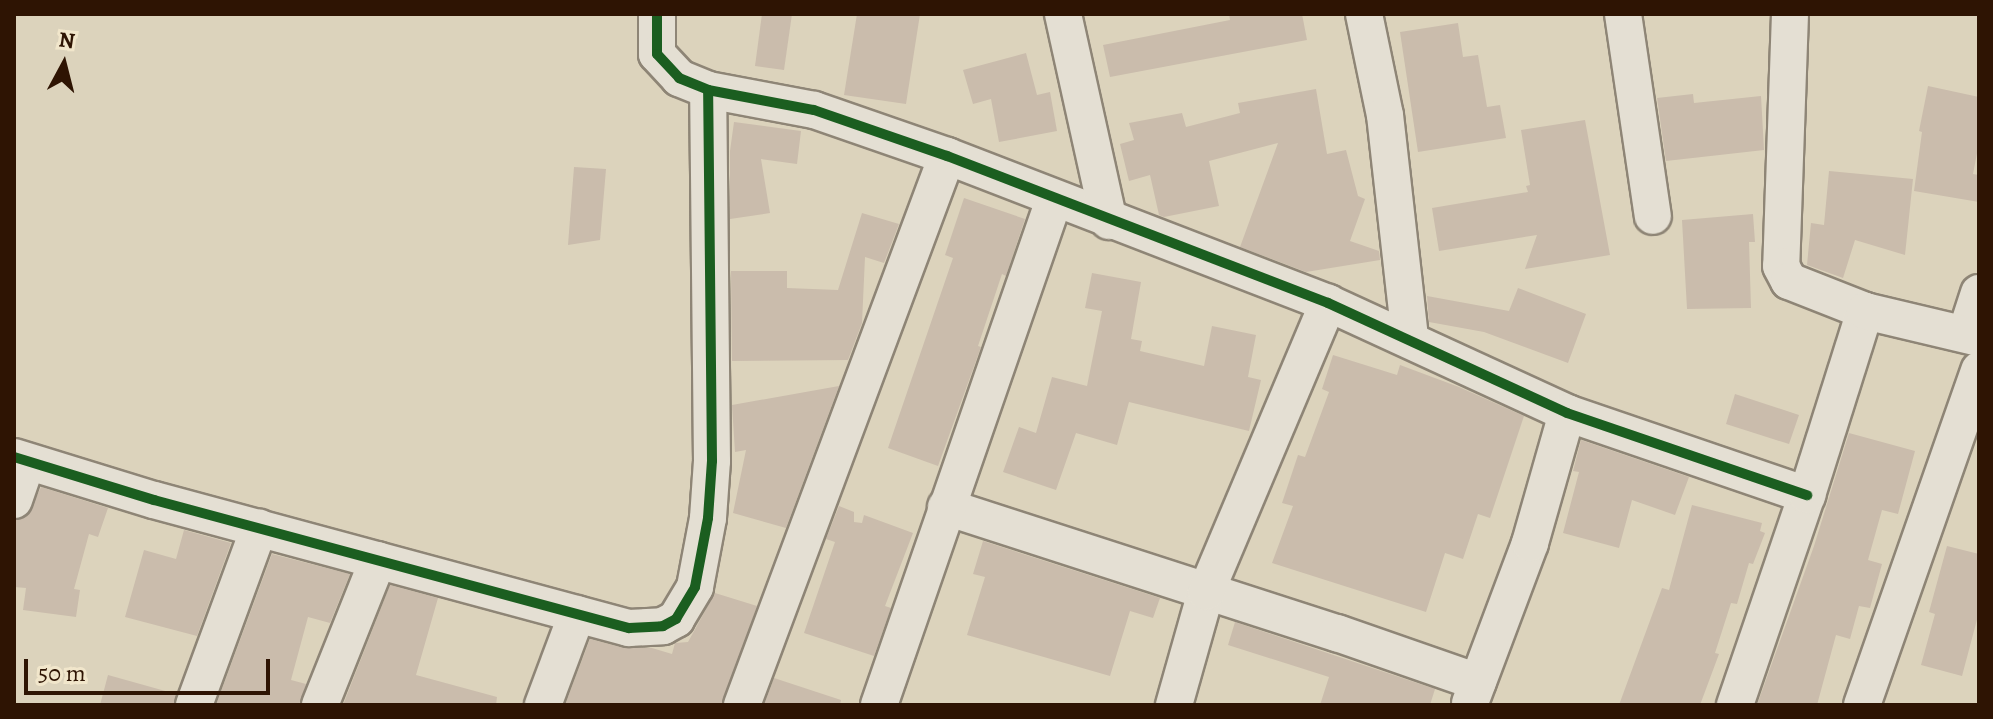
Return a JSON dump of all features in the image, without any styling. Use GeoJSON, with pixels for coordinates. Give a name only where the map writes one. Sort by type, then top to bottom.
{"type":"FeatureCollection","features":[{"type":"Feature","properties":{"kind":"street"},"geometry":{"type":"LineString","coordinates":[[657,14],[657,54],[679,78],[708,90],[814,110],[947,156],[1054,200],[1328,303],[1410,338],[1567,413],[1807,495]]}},
{"type":"Feature","properties":{"kind":"street"},"geometry":{"type":"LineString","coordinates":[[1063,14],[1109,221]]}},
{"type":"Feature","properties":{"kind":"street"},"geometry":{"type":"LineString","coordinates":[[1364,14],[1385,115],[1410,338]]}},
{"type":"Feature","properties":{"kind":"street"},"geometry":{"type":"LineString","coordinates":[[1623,14],[1653,216]]}},
{"type":"Feature","properties":{"kind":"street"},"geometry":{"type":"LineString","coordinates":[[1790,14],[1781,266],[1789,281],[1865,311],[1973,335],[1979,293]]}},
{"type":"Feature","properties":{"kind":"street"},"geometry":{"type":"LineString","coordinates":[[14,500],[20,460],[629,628],[648,630],[676,619],[695,587],[708,518],[712,461],[708,90]]}},
{"type":"Feature","properties":{"kind":"street"},"geometry":{"type":"LineString","coordinates":[[742,705],[947,156]]}},
{"type":"Feature","properties":{"kind":"street"},"geometry":{"type":"LineString","coordinates":[[879,705],[1054,200]]}},
{"type":"Feature","properties":{"kind":"street"},"geometry":{"type":"LineString","coordinates":[[1174,705],[1206,592],[1328,303]]}},
{"type":"Feature","properties":{"kind":"street"},"geometry":{"type":"LineString","coordinates":[[1735,705],[1807,495],[1865,311]]}},
{"type":"Feature","properties":{"kind":"street"},"geometry":{"type":"LineString","coordinates":[[1862,705],[1979,370]]}},
{"type":"Feature","properties":{"kind":"street"},"geometry":{"type":"LineString","coordinates":[[946,507],[1337,633],[1474,694],[1530,543],[1567,413]]}},
{"type":"Feature","properties":{"kind":"street"},"geometry":{"type":"LineString","coordinates":[[194,705],[259,528]]}},
{"type":"Feature","properties":{"kind":"street"},"geometry":{"type":"LineString","coordinates":[[320,705],[378,560]]}},
{"type":"Feature","properties":{"kind":"street"},"geometry":{"type":"LineString","coordinates":[[543,705],[577,614]]}},
{"type":"Feature","properties":{"kind":"building"},"geometry":{"type":"Polygon","coordinates":[[[762,14],[792,14],[784,70],[755,66],[762,14]]]}},
{"type":"Feature","properties":{"kind":"building"},"geometry":{"type":"Polygon","coordinates":[[[857,14],[920,14],[906,104],[844,95],[857,14]]]}},
{"type":"Feature","properties":{"kind":"building"},"geometry":{"type":"Polygon","coordinates":[[[1229,14],[1302,14],[1307,40],[1110,77],[1103,45],[1230,20],[1229,14]]]}},
{"type":"Feature","properties":{"kind":"building"},"geometry":{"type":"Polygon","coordinates":[[[1458,23],[1463,57],[1478,55],[1487,107],[1500,105],[1506,138],[1418,152],[1400,32],[1458,23]]]}},
{"type":"Feature","properties":{"kind":"building"},"geometry":{"type":"Polygon","coordinates":[[[1026,53],[1037,95],[1050,92],[1057,131],[999,142],[991,99],[973,104],[963,70],[1026,53]]]}},
{"type":"Feature","properties":{"kind":"building"},"geometry":{"type":"Polygon","coordinates":[[[1928,86],[1979,97],[1979,143],[1973,174],[1979,175],[1979,202],[1914,191],[1922,132],[1919,131],[1928,86]]]}},
{"type":"Feature","properties":{"kind":"building"},"geometry":{"type":"Polygon","coordinates":[[[1316,89],[1327,154],[1346,150],[1358,196],[1365,199],[1350,241],[1379,251],[1380,260],[1306,272],[1240,247],[1278,143],[1209,161],[1219,206],[1164,217],[1159,215],[1150,175],[1129,181],[1120,144],[1134,140],[1129,123],[1182,113],[1186,127],[1240,113],[1238,103],[1316,89]]]}},
{"type":"Feature","properties":{"kind":"building"},"geometry":{"type":"Polygon","coordinates":[[[1693,94],[1694,103],[1761,96],[1764,150],[1666,161],[1657,98],[1693,94]]]}},
{"type":"Feature","properties":{"kind":"building"},"geometry":{"type":"Polygon","coordinates":[[[1585,120],[1610,255],[1525,269],[1537,235],[1439,251],[1432,208],[1528,192],[1526,186],[1530,185],[1521,130],[1585,120]]]}},
{"type":"Feature","properties":{"kind":"building"},"geometry":{"type":"Polygon","coordinates":[[[734,122],[801,131],[797,164],[761,159],[770,213],[730,219],[730,151],[734,122]]]}},
{"type":"Feature","properties":{"kind":"building"},"geometry":{"type":"Polygon","coordinates":[[[574,167],[606,169],[600,240],[568,245],[574,167]]]}},
{"type":"Feature","properties":{"kind":"building"},"geometry":{"type":"Polygon","coordinates":[[[1829,171],[1913,179],[1905,255],[1855,240],[1843,278],[1807,265],[1811,223],[1824,225],[1829,171]]]}},
{"type":"Feature","properties":{"kind":"building"},"geometry":{"type":"Polygon","coordinates":[[[964,198],[1025,219],[1006,276],[1002,274],[978,346],[981,347],[938,466],[888,448],[953,258],[945,255],[964,198]]]}},
{"type":"Feature","properties":{"kind":"building"},"geometry":{"type":"Polygon","coordinates":[[[862,213],[899,224],[884,263],[865,257],[862,323],[848,360],[732,361],[731,271],[787,271],[787,288],[838,290],[862,213]]]}},
{"type":"Feature","properties":{"kind":"building"},"geometry":{"type":"Polygon","coordinates":[[[1753,214],[1755,242],[1749,242],[1751,308],[1687,309],[1682,220],[1753,214]]]}},
{"type":"Feature","properties":{"kind":"building"},"geometry":{"type":"Polygon","coordinates":[[[1092,273],[1141,282],[1131,339],[1142,341],[1140,351],[1204,366],[1212,326],[1256,335],[1248,377],[1261,380],[1249,431],[1129,402],[1117,445],[1076,433],[1056,490],[1003,472],[1019,427],[1036,433],[1052,377],[1087,386],[1102,311],[1085,308],[1092,273]]]}},
{"type":"Feature","properties":{"kind":"building"},"geometry":{"type":"Polygon","coordinates":[[[1518,288],[1586,314],[1568,363],[1484,332],[1429,322],[1427,296],[1509,311],[1518,288]]]}},
{"type":"Feature","properties":{"kind":"building"},"geometry":{"type":"Polygon","coordinates":[[[1333,355],[1397,375],[1400,365],[1524,416],[1490,518],[1478,514],[1463,559],[1445,553],[1426,612],[1272,563],[1293,506],[1282,503],[1298,455],[1305,457],[1329,392],[1322,389],[1333,355]]]}},
{"type":"Feature","properties":{"kind":"building"},"geometry":{"type":"Polygon","coordinates":[[[839,386],[786,528],[733,513],[746,450],[735,452],[732,405],[839,386]]]}},
{"type":"Feature","properties":{"kind":"building"},"geometry":{"type":"Polygon","coordinates":[[[1735,394],[1799,415],[1789,444],[1726,424],[1735,394]]]}},
{"type":"Feature","properties":{"kind":"building"},"geometry":{"type":"Polygon","coordinates":[[[1849,433],[1915,451],[1898,514],[1882,510],[1868,560],[1882,564],[1870,608],[1859,606],[1850,639],[1836,635],[1817,705],[1757,705],[1814,546],[1849,433]]]}},
{"type":"Feature","properties":{"kind":"building"},"geometry":{"type":"Polygon","coordinates":[[[1581,440],[1689,477],[1675,515],[1632,500],[1619,548],[1563,533],[1579,472],[1573,471],[1581,440]]]}},
{"type":"Feature","properties":{"kind":"building"},"geometry":{"type":"Polygon","coordinates":[[[41,487],[108,508],[98,537],[89,534],[74,589],[80,590],[76,617],[23,610],[26,588],[14,587],[14,520],[28,515],[41,487]]]}},
{"type":"Feature","properties":{"kind":"building"},"geometry":{"type":"Polygon","coordinates":[[[1692,505],[1762,523],[1760,531],[1765,533],[1753,564],[1749,563],[1737,604],[1731,603],[1715,653],[1719,654],[1700,705],[1619,705],[1662,588],[1669,590],[1692,505]]]}},
{"type":"Feature","properties":{"kind":"building"},"geometry":{"type":"Polygon","coordinates":[[[839,506],[854,512],[854,522],[862,523],[864,515],[913,533],[885,606],[891,608],[874,656],[804,633],[835,542],[826,539],[839,506]]]}},
{"type":"Feature","properties":{"kind":"building"},"geometry":{"type":"Polygon","coordinates":[[[184,530],[231,543],[197,636],[125,617],[144,550],[176,559],[184,530]]]}},
{"type":"Feature","properties":{"kind":"building"},"geometry":{"type":"Polygon","coordinates":[[[983,541],[1160,598],[1153,618],[1130,611],[1110,676],[967,635],[985,577],[973,574],[983,541]]]}},
{"type":"Feature","properties":{"kind":"building"},"geometry":{"type":"Polygon","coordinates":[[[1947,546],[1979,554],[1979,612],[1962,676],[1921,665],[1935,614],[1929,612],[1947,546]]]}},
{"type":"Feature","properties":{"kind":"building"},"geometry":{"type":"Polygon","coordinates":[[[272,554],[350,574],[330,623],[308,617],[291,680],[306,684],[299,705],[216,705],[272,554]]]}},
{"type":"Feature","properties":{"kind":"building"},"geometry":{"type":"Polygon","coordinates":[[[390,585],[438,598],[416,675],[497,697],[496,705],[343,705],[390,585]]]}},
{"type":"Feature","properties":{"kind":"building"},"geometry":{"type":"Polygon","coordinates":[[[715,593],[757,606],[722,705],[565,705],[590,639],[624,648],[652,648],[672,654],[675,643],[688,642],[715,593]]]}},
{"type":"Feature","properties":{"kind":"building"},"geometry":{"type":"Polygon","coordinates":[[[1235,622],[1435,689],[1430,705],[1320,705],[1329,677],[1228,645],[1235,622]]]}},
{"type":"Feature","properties":{"kind":"building"},"geometry":{"type":"Polygon","coordinates":[[[108,675],[176,694],[174,705],[100,705],[108,675]]]}},
{"type":"Feature","properties":{"kind":"building"},"geometry":{"type":"Polygon","coordinates":[[[774,678],[841,700],[840,705],[764,705],[774,678]]]}},
{"type":"Feature","properties":{"kind":"cycle path"},"geometry":{"type":"LineString","coordinates":[[657,14],[657,54],[679,78],[708,90],[814,110],[947,156],[1328,303],[1567,413],[1807,495]]}},
{"type":"Feature","properties":{"kind":"cycle path"},"geometry":{"type":"LineString","coordinates":[[14,457],[154,500],[629,628],[663,626],[676,619],[695,587],[708,518],[712,461],[708,90]]}}]}
